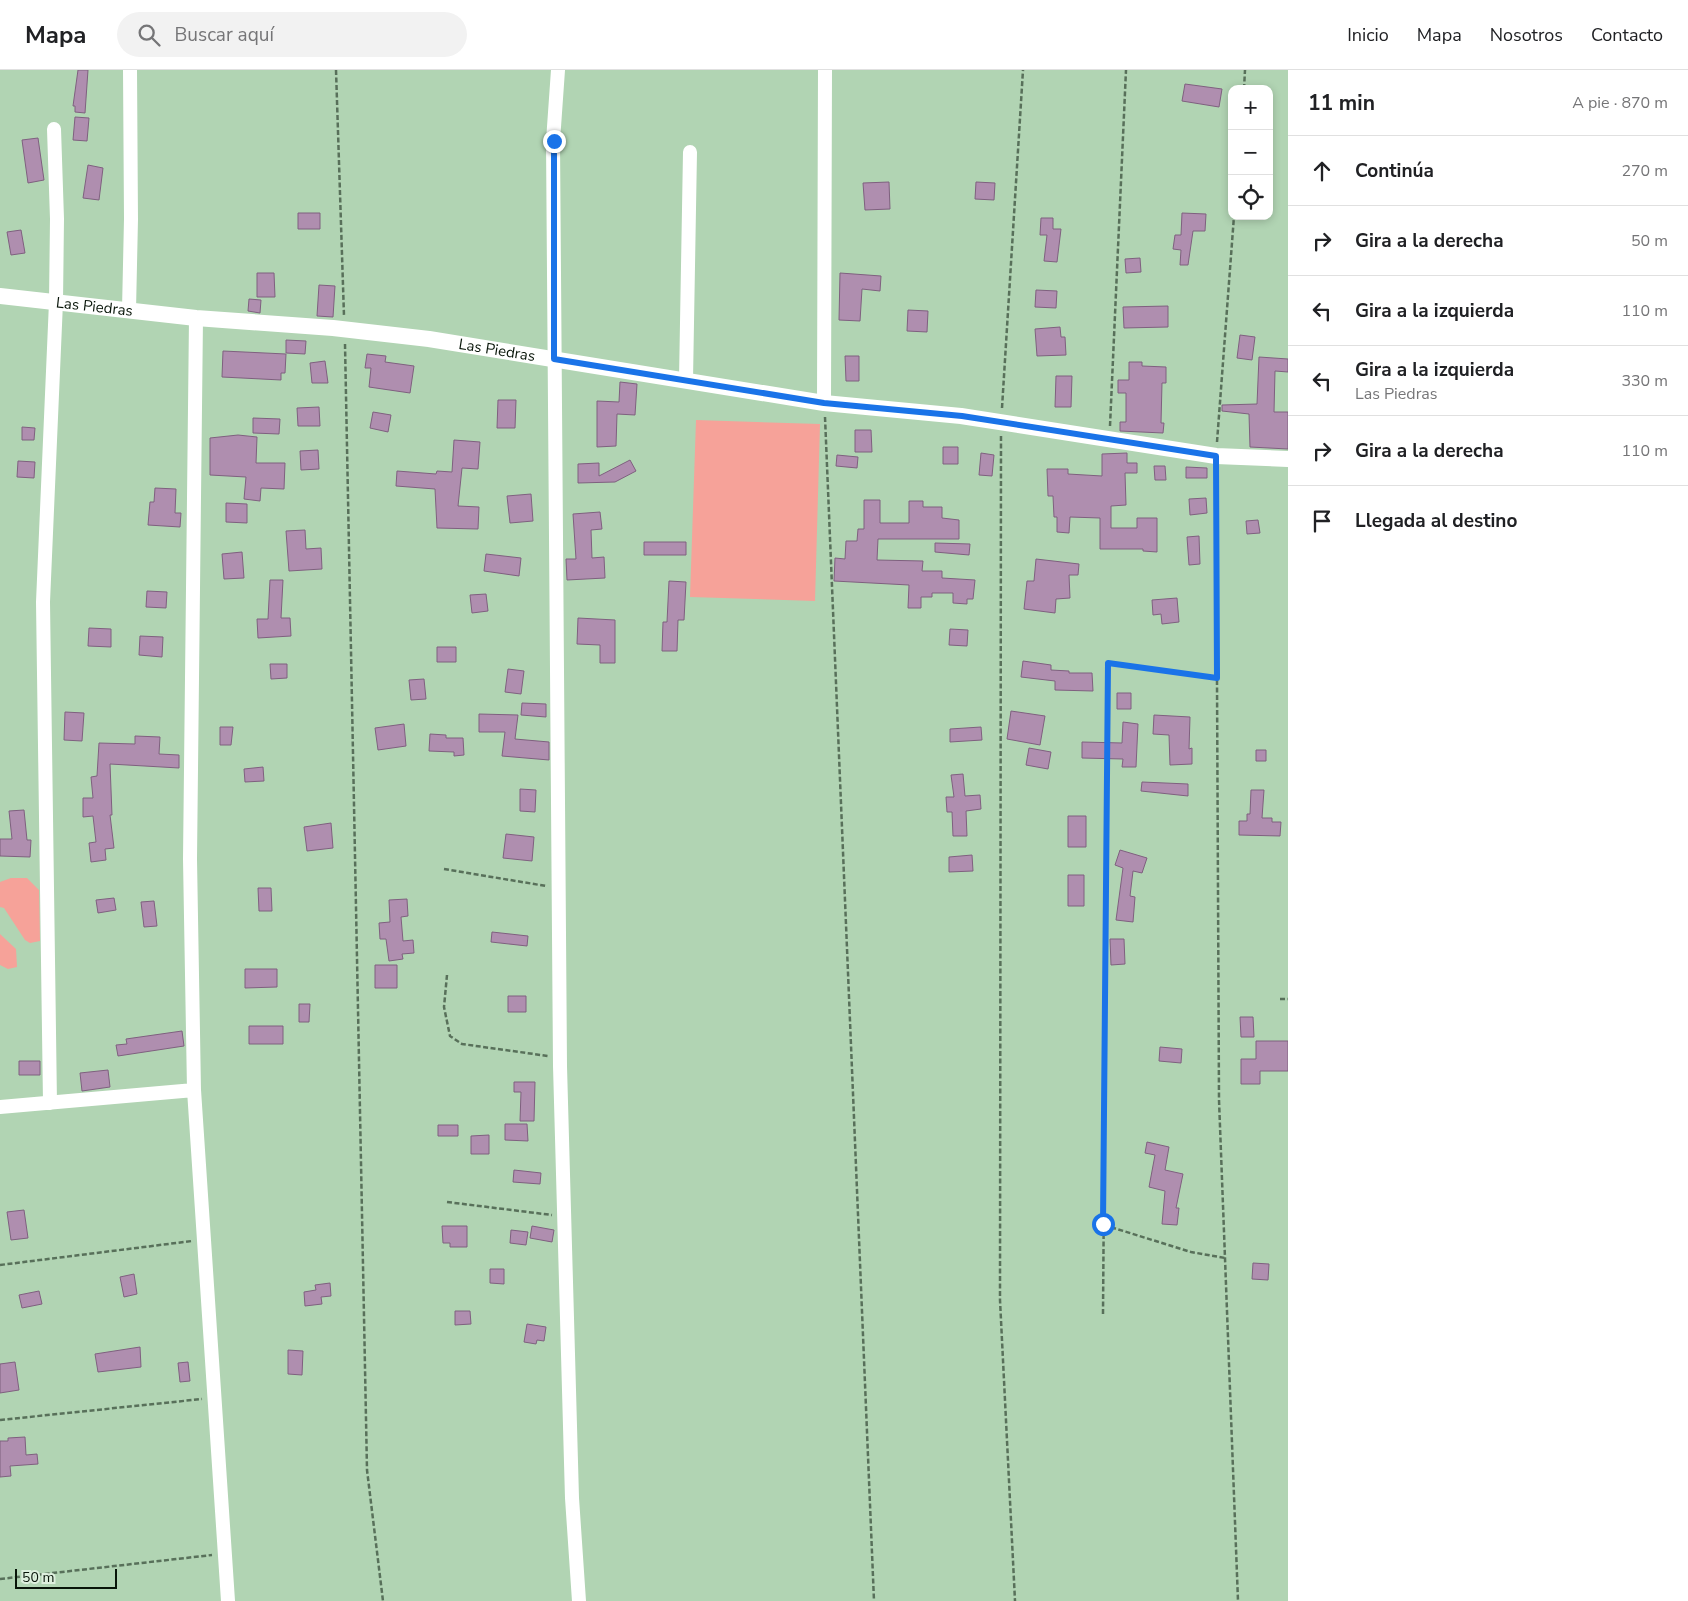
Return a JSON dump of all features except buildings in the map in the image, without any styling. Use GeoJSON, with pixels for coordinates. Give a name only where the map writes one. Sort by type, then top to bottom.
{"type":"FeatureCollection","features":[{"type":"Feature","properties":{"kind":"street"},"geometry":{"type":"LineString","coordinates":[[129,310],[131,219],[130,70]]}},
{"type":"Feature","properties":{"kind":"street"},"geometry":{"type":"LineString","coordinates":[[558,70],[554,141],[554,359],[560,1058],[572,1498],[579,1601]]}},
{"type":"Feature","properties":{"kind":"street"},"geometry":{"type":"LineString","coordinates":[[824,403],[825,70]]}},
{"type":"Feature","properties":{"kind":"street"},"geometry":{"type":"LineString","coordinates":[[50,1103],[43,602],[56,302],[57,220],[54,130]]}},
{"type":"Feature","properties":{"kind":"street"},"geometry":{"type":"LineString","coordinates":[[686,380],[690,152]]}},
{"type":"Feature","properties":{"kind":"street","name":"Las Piedras"},"geometry":{"type":"LineString","coordinates":[[0,296],[196,318],[345,329],[429,339],[824,403],[1001,422],[1216,456],[1288,460]]}},
{"type":"Feature","properties":{"kind":"street"},"geometry":{"type":"LineString","coordinates":[[196,318],[190,859],[194,1090],[228,1601]]}},
{"type":"Feature","properties":{"kind":"street"},"geometry":{"type":"LineString","coordinates":[[0,1107],[194,1090]]}},
{"type":"Feature","properties":{"kind":"path"},"geometry":{"type":"LineString","coordinates":[[336,70],[345,329],[367,1470],[383,1601]]}},
{"type":"Feature","properties":{"kind":"path"},"geometry":{"type":"LineString","coordinates":[[1015,1601],[1000,1300],[1001,422],[1023,70]]}},
{"type":"Feature","properties":{"kind":"path"},"geometry":{"type":"LineString","coordinates":[[1109,438],[1126,70]]}},
{"type":"Feature","properties":{"kind":"path"},"geometry":{"type":"LineString","coordinates":[[1244,85],[1245,70]]}},
{"type":"Feature","properties":{"kind":"path"},"geometry":{"type":"LineString","coordinates":[[1234,220],[1216,456],[1219,1100],[1238,1601]]}},
{"type":"Feature","properties":{"kind":"path"},"geometry":{"type":"LineString","coordinates":[[824,403],[874,1601]]}},
{"type":"Feature","properties":{"kind":"path"},"geometry":{"type":"LineString","coordinates":[[1103,1314],[1108,663],[1217,678]]}},
{"type":"Feature","properties":{"kind":"path"},"geometry":{"type":"LineString","coordinates":[[444,869],[560,889]]}},
{"type":"Feature","properties":{"kind":"path"},"geometry":{"type":"LineString","coordinates":[[448,975],[444,1006],[450,1036],[462,1044],[560,1058]]}},
{"type":"Feature","properties":{"kind":"path"},"geometry":{"type":"LineString","coordinates":[[1280,999],[1288,999]]}},
{"type":"Feature","properties":{"kind":"path"},"geometry":{"type":"LineString","coordinates":[[447,1202],[564,1216]]}},
{"type":"Feature","properties":{"kind":"path"},"geometry":{"type":"LineString","coordinates":[[1103,1224],[1191,1252],[1225,1258]]}},
{"type":"Feature","properties":{"kind":"path"},"geometry":{"type":"LineString","coordinates":[[0,1265],[204,1240]]}},
{"type":"Feature","properties":{"kind":"path"},"geometry":{"type":"LineString","coordinates":[[0,1420],[214,1397]]}},
{"type":"Feature","properties":{"kind":"path"},"geometry":{"type":"LineString","coordinates":[[0,1579],[225,1554]]}},
{"type":"Feature","properties":{"kind":"shaded area"},"geometry":{"type":"Polygon","coordinates":[[[696,420],[820,424],[815,601],[690,597],[696,420]]]}},
{"type":"Feature","properties":{"kind":"shaded area"},"geometry":{"type":"Polygon","coordinates":[[[11,878],[27,878],[39,890],[40,941],[30,943],[25,940],[4,908],[0,907],[0,882],[11,878]]]}},
{"type":"Feature","properties":{"kind":"shaded area"},"geometry":{"type":"Polygon","coordinates":[[[0,934],[16,949],[17,967],[8,969],[0,965],[0,934]]]}},
{"type":"Feature","properties":{"kind":"route"},"geometry":{"type":"LineString","coordinates":[[554,141],[554,359],[824,403],[962,416],[1216,456],[1217,678],[1108,663],[1103,1224]]}}]}
